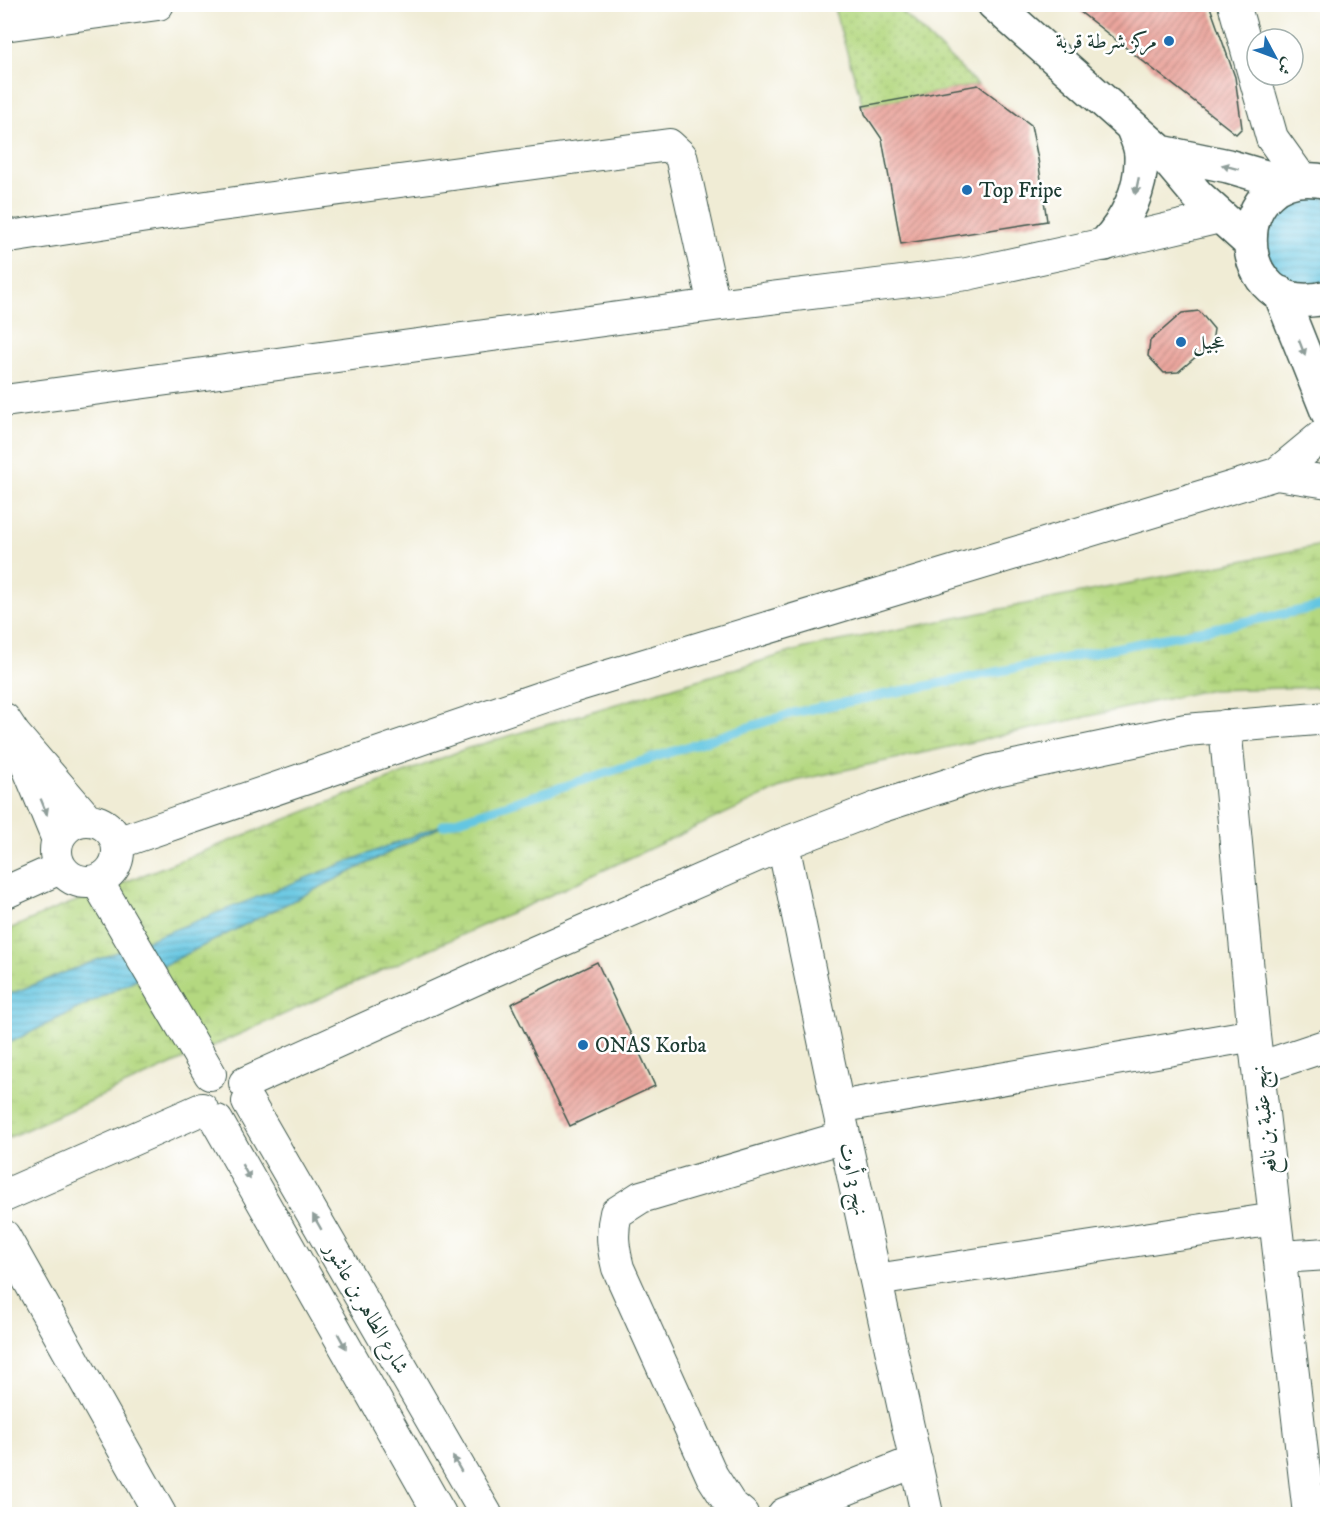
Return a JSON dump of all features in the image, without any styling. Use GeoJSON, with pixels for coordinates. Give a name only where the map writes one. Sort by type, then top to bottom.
{"type":"FeatureCollection","features":[{"type":"Feature","properties":{"kind":"highway"},"geometry":{"type":"LineString","coordinates":[[994,4],[1161,152],[1179,175],[1220,217],[1237,229],[1248,241]]}},
{"type":"Feature","properties":{"kind":"highway"},"geometry":{"type":"LineString","coordinates":[[1105,244],[1117,232],[1130,208],[1138,183],[1141,155],[1133,129]]}},
{"type":"Feature","properties":{"kind":"highway"},"geometry":{"type":"LineString","coordinates":[[1161,152],[1305,182]]}},
{"type":"Feature","properties":{"kind":"highway"},"geometry":{"type":"LineString","coordinates":[[1305,182],[1266,197],[1253,217],[1248,241],[1250,254],[1261,277],[1280,293],[1303,300],[1328,297]]}},
{"type":"Feature","properties":{"kind":"highway"},"geometry":{"type":"LineString","coordinates":[[1280,293],[1328,413]]}},
{"type":"Feature","properties":{"kind":"street"},"geometry":{"type":"LineString","coordinates":[[4,26],[158,4]]}},
{"type":"Feature","properties":{"kind":"street"},"geometry":{"type":"LineString","coordinates":[[1234,4],[1272,138],[1305,182]]}},
{"type":"Feature","properties":{"kind":"street"},"geometry":{"type":"LineString","coordinates":[[4,234],[16,236],[237,202],[669,145],[681,156],[714,305]]}},
{"type":"Feature","properties":{"kind":"street"},"geometry":{"type":"LineString","coordinates":[[4,401],[714,305],[967,274],[1220,217]]}},
{"type":"Feature","properties":{"kind":"street"},"geometry":{"type":"LineString","coordinates":[[117,843],[572,687],[1276,474],[1328,431]]}},
{"type":"Feature","properties":{"kind":"street"},"geometry":{"type":"LineString","coordinates":[[1276,474],[1328,482]]}},
{"type":"Feature","properties":{"kind":"street"},"geometry":{"type":"LineString","coordinates":[[247,1092],[518,960],[783,844],[879,807],[991,771],[1186,730],[1328,718]]}},
{"type":"Feature","properties":{"kind":"street","name":"نهج عقبة بن نافع"},"geometry":{"type":"LineString","coordinates":[[1225,726],[1254,1035],[1309,1515]]}},
{"type":"Feature","properties":{"kind":"street"},"geometry":{"type":"LineString","coordinates":[[9,727],[88,820]]}},
{"type":"Feature","properties":{"kind":"street"},"geometry":{"type":"LineString","coordinates":[[9,727],[67,875],[100,887],[205,1065],[198,1100],[210,1115],[228,1121],[237,1118],[244,1111],[247,1092],[239,1075],[205,1065]]}},
{"type":"Feature","properties":{"kind":"street"},"geometry":{"type":"LineString","coordinates":[[4,893],[59,854],[62,831],[79,820],[88,820],[106,827],[117,843],[116,862],[100,887]]}},
{"type":"Feature","properties":{"kind":"street","name":"نهج 3 أوت"},"geometry":{"type":"LineString","coordinates":[[783,844],[927,1515]]}},
{"type":"Feature","properties":{"kind":"street"},"geometry":{"type":"LineString","coordinates":[[742,1515],[730,1504],[712,1476],[618,1268],[613,1248],[612,1229],[616,1213],[641,1197],[841,1122],[1254,1035]]}},
{"type":"Feature","properties":{"kind":"street"},"geometry":{"type":"LineString","coordinates":[[1259,1068],[1328,1045]]}},
{"type":"Feature","properties":{"kind":"street","name":"شارع الطاهر بن عاشور"},"geometry":{"type":"LineString","coordinates":[[247,1092],[486,1515]]}},
{"type":"Feature","properties":{"kind":"street"},"geometry":{"type":"LineString","coordinates":[[4,1196],[210,1115]]}},
{"type":"Feature","properties":{"kind":"street","name":"شارع الطاهر بن عاشور"},"geometry":{"type":"LineString","coordinates":[[210,1115],[440,1515]]}},
{"type":"Feature","properties":{"kind":"street"},"geometry":{"type":"LineString","coordinates":[[876,1280],[1275,1219]]}},
{"type":"Feature","properties":{"kind":"street"},"geometry":{"type":"LineString","coordinates":[[4,1236],[160,1515]]}},
{"type":"Feature","properties":{"kind":"street"},"geometry":{"type":"LineString","coordinates":[[1280,1257],[1328,1254]]}},
{"type":"Feature","properties":{"kind":"street"},"geometry":{"type":"LineString","coordinates":[[784,1515],[916,1461]]}},
{"type":"Feature","properties":{"kind":"green space"},"geometry":{"type":"Polygon","coordinates":[[[833,5],[895,5],[978,85],[863,106],[833,5]]]}},
{"type":"Feature","properties":{"kind":"green space"},"geometry":{"type":"Polygon","coordinates":[[[1327,544],[1327,687],[1207,690],[795,781],[544,898],[5,1139],[5,1045],[446,824],[5,996],[5,931],[465,749],[805,648],[1327,544]]]}},
{"type":"Feature","properties":{"kind":"water"},"geometry":{"type":"Polygon","coordinates":[[[1301,196],[1327,196],[1327,286],[1291,285],[1265,256],[1269,227],[1276,212],[1282,206],[1301,196]]]}},
{"type":"Feature","properties":{"kind":"water"},"geometry":{"type":"Polygon","coordinates":[[[454,820],[5,1045],[5,996],[454,820]]]}},
{"type":"Feature","properties":{"kind":"building","name":"مركز شرطة قربة"},"geometry":{"type":"Polygon","coordinates":[[[1070,4],[1209,4],[1235,77],[1242,128],[1236,134],[1070,4]]]}},
{"type":"Feature","properties":{"kind":"building","name":"Top Fripe"},"geometry":{"type":"Polygon","coordinates":[[[978,85],[1031,125],[1047,221],[901,244],[882,139],[865,114],[863,106],[978,85]]]}},
{"type":"Feature","properties":{"kind":"building","name":"عجيل"},"geometry":{"type":"Polygon","coordinates":[[[1199,311],[1214,329],[1212,343],[1178,372],[1164,373],[1148,356],[1150,341],[1182,313],[1199,311]]]}},
{"type":"Feature","properties":{"kind":"building","name":"ONAS Korba"},"geometry":{"type":"Polygon","coordinates":[[[597,962],[655,1086],[570,1126],[511,1004],[597,962]]]}},
{"type":"Feature","properties":{"kind":"waterway"},"geometry":{"type":"LineString","coordinates":[[443,825],[793,713],[1328,605]]}},
{"type":"Feature","properties":{"kind":"place","name":"مركز شرطة قربة"},"geometry":{"type":"Point","coordinates":[1169,41]}},
{"type":"Feature","properties":{"kind":"place","name":"Top Fripe"},"geometry":{"type":"Point","coordinates":[967,190]}},
{"type":"Feature","properties":{"kind":"place","name":"عجيل"},"geometry":{"type":"Point","coordinates":[1181,342]}},
{"type":"Feature","properties":{"kind":"place","name":"ONAS Korba"},"geometry":{"type":"Point","coordinates":[583,1045]}}]}
